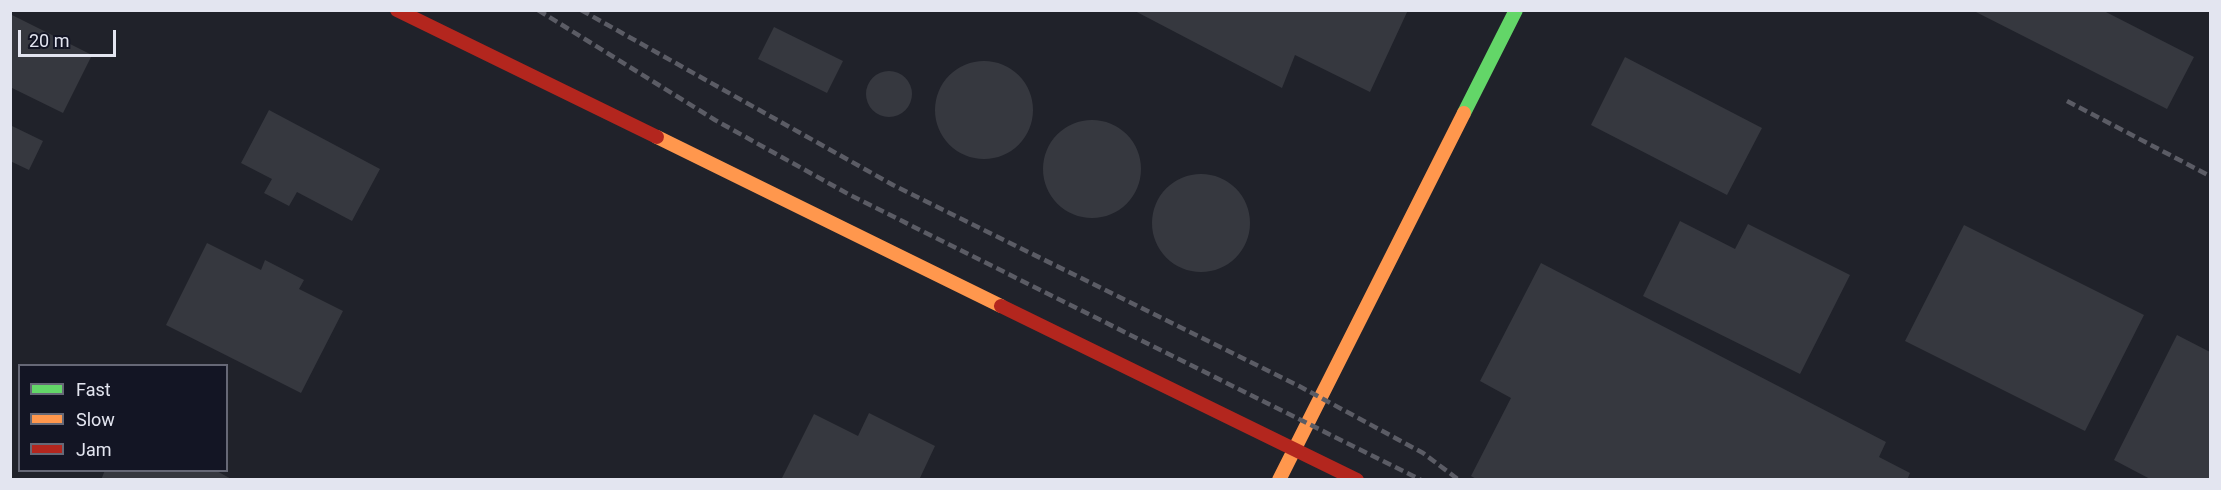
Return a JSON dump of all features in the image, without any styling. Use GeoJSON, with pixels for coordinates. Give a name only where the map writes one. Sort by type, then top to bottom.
{"type":"FeatureCollection","features":[{"type":"Feature","properties":{"kind":"street"},"geometry":{"type":"LineString","coordinates":[[397,10],[1357,480]]}},
{"type":"Feature","properties":{"kind":"street"},"geometry":{"type":"LineString","coordinates":[[1279,480],[1516,10]]}},
{"type":"Feature","properties":{"kind":"building"},"geometry":{"type":"Polygon","coordinates":[[[1133,10],[1408,10],[1370,92],[1295,55],[1282,88],[1133,10]]]}},
{"type":"Feature","properties":{"kind":"building"},"geometry":{"type":"Polygon","coordinates":[[[1972,10],[2102,10],[2194,57],[2167,109],[1972,10]]]}},
{"type":"Feature","properties":{"kind":"building"},"geometry":{"type":"Polygon","coordinates":[[[10,14],[92,55],[63,113],[10,87],[10,14]]]}},
{"type":"Feature","properties":{"kind":"building"},"geometry":{"type":"Polygon","coordinates":[[[774,27],[843,61],[827,93],[758,59],[774,27]]]}},
{"type":"Feature","properties":{"kind":"building"},"geometry":{"type":"Polygon","coordinates":[[[1625,57],[1762,128],[1727,195],[1591,125],[1625,57]]]}},
{"type":"Feature","properties":{"kind":"building"},"geometry":{"type":"Polygon","coordinates":[[[984,61],[1003,65],[1019,75],[1029,91],[1033,110],[1029,129],[1019,145],[1003,155],[984,159],[965,155],[949,145],[939,129],[935,110],[939,91],[949,75],[965,65],[984,61]]]}},
{"type":"Feature","properties":{"kind":"building"},"geometry":{"type":"Polygon","coordinates":[[[889,71],[898,72],[905,78],[911,85],[911,103],[905,110],[898,116],[889,117],[880,116],[873,110],[867,103],[866,94],[867,85],[873,78],[880,72],[889,71]]]}},
{"type":"Feature","properties":{"kind":"building"},"geometry":{"type":"Polygon","coordinates":[[[269,110],[380,169],[352,221],[297,192],[289,206],[264,193],[272,179],[241,163],[269,110]]]}},
{"type":"Feature","properties":{"kind":"building"},"geometry":{"type":"Polygon","coordinates":[[[1092,120],[1111,124],[1127,134],[1137,150],[1141,169],[1137,188],[1127,204],[1111,214],[1092,218],[1073,214],[1057,204],[1047,188],[1043,169],[1047,150],[1057,134],[1073,124],[1092,120]]]}},
{"type":"Feature","properties":{"kind":"building"},"geometry":{"type":"Polygon","coordinates":[[[12,126],[43,141],[29,170],[10,161],[12,126]]]}},
{"type":"Feature","properties":{"kind":"building"},"geometry":{"type":"Polygon","coordinates":[[[1201,174],[1220,178],[1236,188],[1246,204],[1250,223],[1246,242],[1236,258],[1220,268],[1201,272],[1182,268],[1166,258],[1156,242],[1152,223],[1156,204],[1166,188],[1182,178],[1201,174]]]}},
{"type":"Feature","properties":{"kind":"building"},"geometry":{"type":"Polygon","coordinates":[[[1680,221],[1735,249],[1748,224],[1850,275],[1800,374],[1643,296],[1680,221]]]}},
{"type":"Feature","properties":{"kind":"building"},"geometry":{"type":"Polygon","coordinates":[[[1964,225],[2144,315],[2085,431],[1905,341],[1964,225]]]}},
{"type":"Feature","properties":{"kind":"building"},"geometry":{"type":"Polygon","coordinates":[[[207,243],[261,270],[265,260],[304,280],[299,289],[343,311],[301,393],[166,325],[207,243]]]}},
{"type":"Feature","properties":{"kind":"building"},"geometry":{"type":"Polygon","coordinates":[[[1541,263],[1886,442],[1879,457],[1910,473],[1907,480],[1478,480],[1471,476],[1511,398],[1480,381],[1541,263]]]}},
{"type":"Feature","properties":{"kind":"building"},"geometry":{"type":"Polygon","coordinates":[[[2177,335],[2210,352],[2210,480],[2152,480],[2114,460],[2177,335]]]}},
{"type":"Feature","properties":{"kind":"building"},"geometry":{"type":"Polygon","coordinates":[[[869,413],[935,446],[919,480],[781,480],[814,414],[858,436],[869,413]]]}},
{"type":"Feature","properties":{"kind":"building"},"geometry":{"type":"Polygon","coordinates":[[[104,472],[219,472],[233,480],[101,480],[104,472]]]}},
{"type":"Feature","properties":{"kind":"railway"},"geometry":{"type":"LineString","coordinates":[[538,10],[715,120],[850,195],[1421,480]]}},
{"type":"Feature","properties":{"kind":"railway"},"geometry":{"type":"LineString","coordinates":[[581,10],[893,185],[1299,386],[1423,453],[1459,480]]}},
{"type":"Feature","properties":{"kind":"railway"},"geometry":{"type":"LineString","coordinates":[[2067,101],[2210,176]]}},
{"type":"Feature","properties":{"kind":"traffic: fast"},"geometry":{"type":"LineString","coordinates":[[1464,113],[1516,10]]}},
{"type":"Feature","properties":{"kind":"traffic: slow"},"geometry":{"type":"LineString","coordinates":[[1279,480],[1464,113]]}},
{"type":"Feature","properties":{"kind":"traffic: slow"},"geometry":{"type":"LineString","coordinates":[[657,137],[1001,306]]}},
{"type":"Feature","properties":{"kind":"traffic: jam"},"geometry":{"type":"LineString","coordinates":[[397,10],[657,137]]}},
{"type":"Feature","properties":{"kind":"traffic: jam"},"geometry":{"type":"LineString","coordinates":[[1001,306],[1357,480]]}}]}
